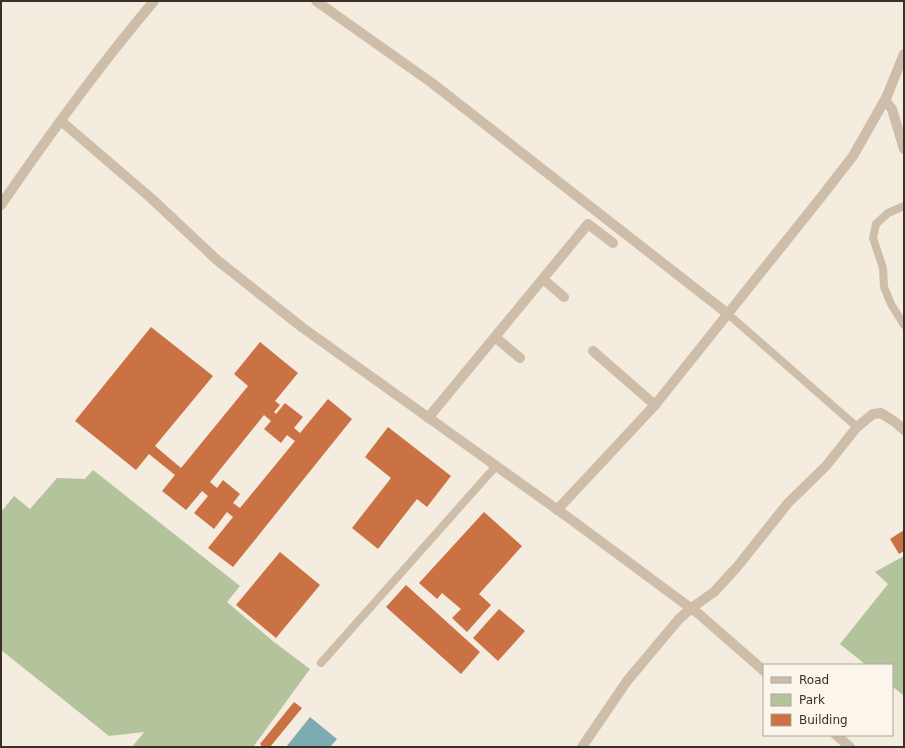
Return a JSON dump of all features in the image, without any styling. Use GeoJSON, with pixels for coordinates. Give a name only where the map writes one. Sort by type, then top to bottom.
{"type":"FeatureCollection","features":[{"type":"Feature","properties":{"kind":"street"},"geometry":{"type":"LineString","coordinates":[[1,205],[76,99],[154,1]]}},
{"type":"Feature","properties":{"kind":"street"},"geometry":{"type":"LineString","coordinates":[[316,1],[432,82],[728,314]]}},
{"type":"Feature","properties":{"kind":"street"},"geometry":{"type":"LineString","coordinates":[[558,510],[655,405],[853,156],[887,96],[904,54]]}},
{"type":"Feature","properties":{"kind":"street"},"geometry":{"type":"LineString","coordinates":[[885,100],[892,109],[904,149]]}},
{"type":"Feature","properties":{"kind":"street"},"geometry":{"type":"LineString","coordinates":[[61,121],[152,199],[217,260],[303,328],[558,510],[700,616],[763,670]]}},
{"type":"Feature","properties":{"kind":"street"},"geometry":{"type":"LineString","coordinates":[[428,418],[588,224],[613,243]]}},
{"type":"Feature","properties":{"kind":"street"},"geometry":{"type":"LineString","coordinates":[[543,279],[564,297]]}},
{"type":"Feature","properties":{"kind":"street"},"geometry":{"type":"LineString","coordinates":[[495,337],[520,358]]}},
{"type":"Feature","properties":{"kind":"street"},"geometry":{"type":"LineString","coordinates":[[593,351],[655,405]]}},
{"type":"Feature","properties":{"kind":"street"},"geometry":{"type":"LineString","coordinates":[[582,747],[628,681],[679,619],[714,592],[737,567],[788,503],[826,466],[858,427],[873,414],[881,413],[904,430]]}},
{"type":"Feature","properties":{"kind":"street"},"geometry":{"type":"LineString","coordinates":[[837,736],[850,747]]}},
{"type":"Feature","properties":{"kind":"lane"},"geometry":{"type":"LineString","coordinates":[[904,206],[888,213],[876,224],[873,238],[882,268],[884,287],[891,304],[904,325]]}},
{"type":"Feature","properties":{"kind":"lane"},"geometry":{"type":"LineString","coordinates":[[728,314],[858,427]]}},
{"type":"Feature","properties":{"kind":"lane"},"geometry":{"type":"LineString","coordinates":[[321,663],[496,466]]}},
{"type":"Feature","properties":{"kind":"green space"},"geometry":{"type":"Polygon","coordinates":[[[93,470],[240,586],[227,602],[274,642],[310,669],[253,747],[132,747],[144,732],[109,736],[1,650],[1,512],[14,496],[30,509],[57,478],[85,479],[93,470]]]}},
{"type":"Feature","properties":{"kind":"green space"},"geometry":{"type":"Polygon","coordinates":[[[904,556],[904,696],[893,687],[893,664],[865,664],[840,644],[888,584],[875,572],[904,556]]]}},
{"type":"Feature","properties":{"kind":"water"},"geometry":{"type":"Polygon","coordinates":[[[310,717],[337,739],[330,747],[286,747],[310,717]]]}},
{"type":"Feature","properties":{"kind":"building"},"geometry":{"type":"Polygon","coordinates":[[[151,327],[213,376],[155,446],[181,468],[248,386],[234,374],[260,342],[298,373],[275,401],[280,405],[274,412],[276,414],[285,403],[303,417],[294,428],[300,433],[328,399],[352,419],[233,567],[208,548],[233,517],[227,512],[214,529],[194,513],[208,496],[202,491],[186,510],[162,491],[175,475],[149,454],[136,470],[75,421],[151,327]],[[264,415],[210,482],[217,488],[223,480],[240,494],[233,503],[240,508],[295,441],[287,435],[281,443],[264,429],[271,421],[264,415]]]}},
{"type":"Feature","properties":{"kind":"building"},"geometry":{"type":"Polygon","coordinates":[[[388,427],[451,476],[427,507],[417,499],[378,549],[352,528],[391,478],[365,457],[388,427]]]}},
{"type":"Feature","properties":{"kind":"building"},"geometry":{"type":"Polygon","coordinates":[[[484,512],[522,546],[479,594],[491,605],[467,632],[452,618],[461,609],[442,593],[437,599],[419,583],[484,512]]]}},
{"type":"Feature","properties":{"kind":"building"},"geometry":{"type":"Polygon","coordinates":[[[904,530],[904,551],[899,554],[890,539],[904,530]]]}},
{"type":"Feature","properties":{"kind":"building"},"geometry":{"type":"Polygon","coordinates":[[[280,552],[320,585],[276,638],[236,605],[280,552]]]}},
{"type":"Feature","properties":{"kind":"building"},"geometry":{"type":"Polygon","coordinates":[[[406,585],[480,652],[461,674],[386,607],[406,585]]]}},
{"type":"Feature","properties":{"kind":"building"},"geometry":{"type":"Polygon","coordinates":[[[499,609],[525,631],[498,661],[473,638],[499,609]]]}},
{"type":"Feature","properties":{"kind":"building"},"geometry":{"type":"Polygon","coordinates":[[[294,702],[302,708],[270,747],[263,747],[260,744],[294,702]]]}}]}
